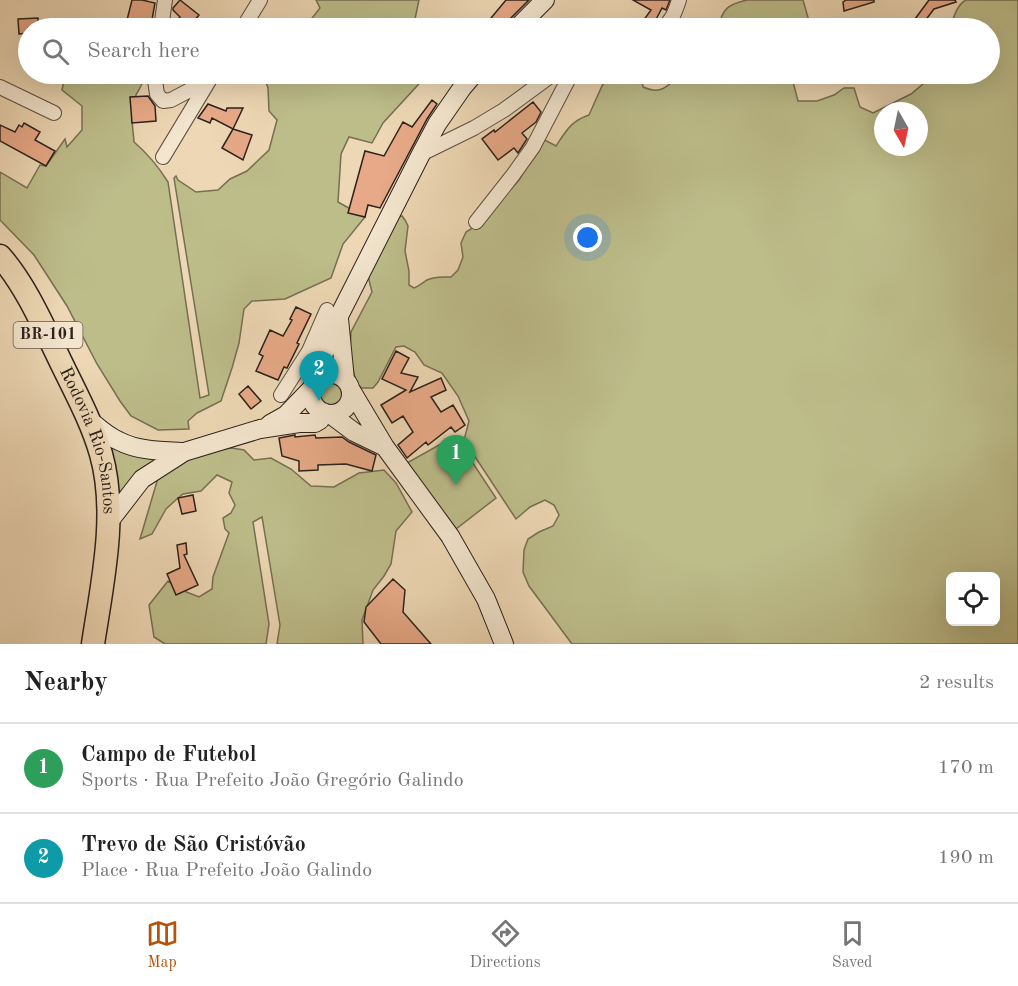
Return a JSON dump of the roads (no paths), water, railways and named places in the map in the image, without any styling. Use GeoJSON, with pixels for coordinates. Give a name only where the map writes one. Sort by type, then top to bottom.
{"type":"FeatureCollection","features":[{"type":"Feature","properties":{"kind":"highway","name":"Rodovia Rio-Santos"},"geometry":{"type":"LineString","coordinates":[[0,255],[10,266],[41,320],[88,419],[105,469],[108,489],[108,523],[104,573],[93,644]]}},
{"type":"Feature","properties":{"kind":"main road"},"geometry":{"type":"LineString","coordinates":[[527,18],[545,0]]}},
{"type":"Feature","properties":{"kind":"main road"},"geometry":{"type":"LineString","coordinates":[[385,447],[354,432],[314,404],[312,398],[315,369],[333,313],[437,124],[467,84]]}},
{"type":"Feature","properties":{"kind":"main road"},"geometry":{"type":"LineString","coordinates":[[108,523],[142,479],[184,452],[260,429],[315,423],[326,413],[341,411],[346,407],[349,402],[348,385],[333,313]]}},
{"type":"Feature","properties":{"kind":"main road"},"geometry":{"type":"LineString","coordinates":[[315,369],[324,375],[335,375],[348,385],[385,447],[450,536],[486,599],[504,644]]}},
{"type":"Feature","properties":{"kind":"main road"},"geometry":{"type":"LineString","coordinates":[[260,429],[286,415],[315,369]]}},
{"type":"Feature","properties":{"kind":"main road"},"geometry":{"type":"LineString","coordinates":[[88,419],[118,441],[130,446],[184,452]]}},
{"type":"Feature","properties":{"kind":"street"},"geometry":{"type":"LineString","coordinates":[[162,18],[165,0]]}},
{"type":"Feature","properties":{"kind":"street"},"geometry":{"type":"LineString","coordinates":[[249,18],[260,0]]}},
{"type":"Feature","properties":{"kind":"street"},"geometry":{"type":"LineString","coordinates":[[672,18],[679,0]]}},
{"type":"Feature","properties":{"kind":"street"},"geometry":{"type":"LineString","coordinates":[[156,84],[157,94],[162,101],[171,100],[199,84]]}},
{"type":"Feature","properties":{"kind":"street"},"geometry":{"type":"LineString","coordinates":[[163,157],[207,84]]}},
{"type":"Feature","properties":{"kind":"street"},"geometry":{"type":"LineString","coordinates":[[421,154],[474,128],[504,110],[539,84]]}},
{"type":"Feature","properties":{"kind":"street"},"geometry":{"type":"LineString","coordinates":[[476,222],[533,147],[566,84]]}},
{"type":"Feature","properties":{"kind":"street"},"geometry":{"type":"LineString","coordinates":[[0,87],[54,113]]}},
{"type":"Feature","properties":{"kind":"street"},"geometry":{"type":"LineString","coordinates":[[281,395],[315,369]]}},
{"type":"Feature","properties":{"kind":"place","name":"Trevo de São Cristóvão"},"geometry":{"type":"Point","coordinates":[319,401]}},
{"type":"Feature","properties":{"kind":"place","name":"Campo de Futebol"},"geometry":{"type":"Point","coordinates":[456,485]}}]}
